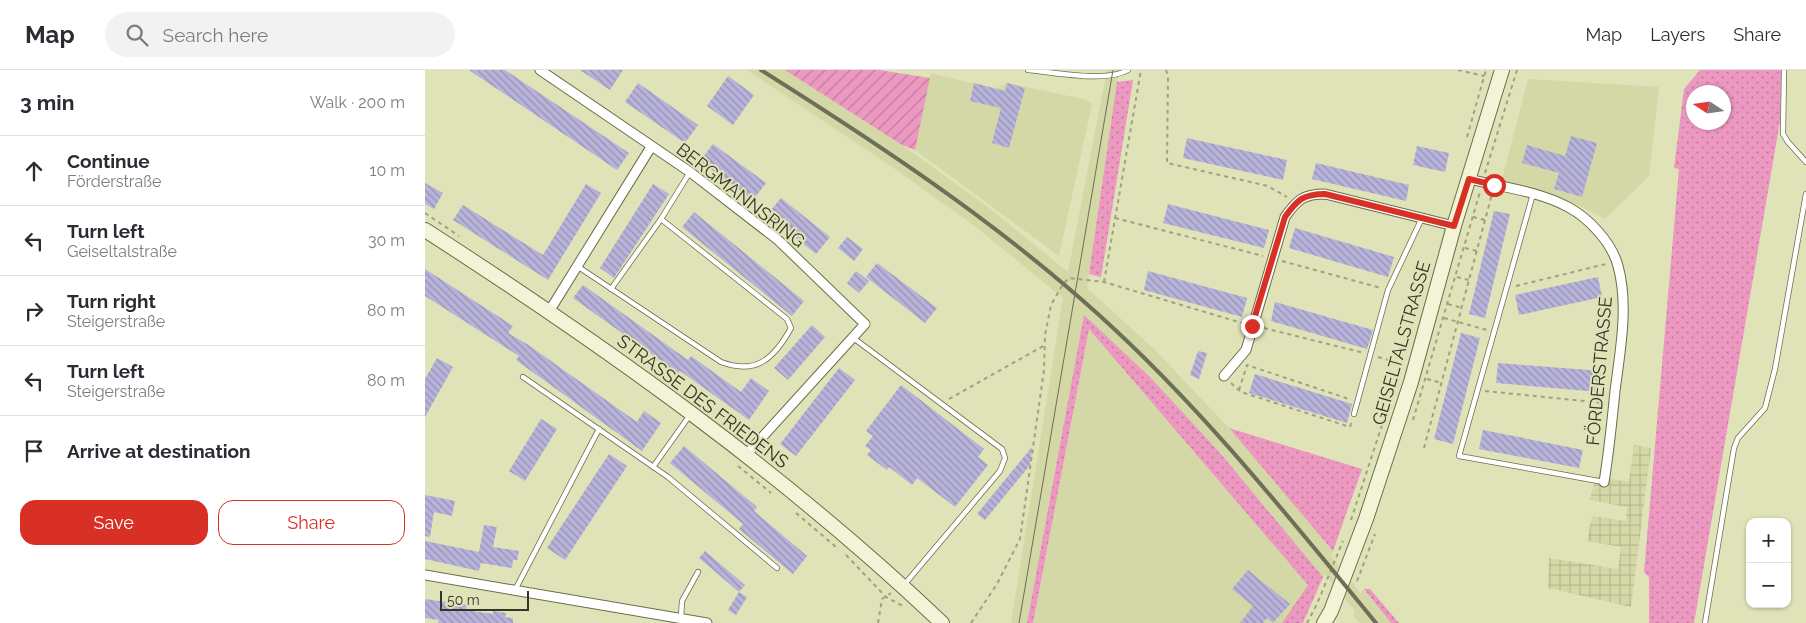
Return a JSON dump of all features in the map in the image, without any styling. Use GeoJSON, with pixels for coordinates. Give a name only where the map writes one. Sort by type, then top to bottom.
{"type":"FeatureCollection","features":[{"type":"Feature","properties":{"kind":"street","name":"BERGMANNSRING"},"geometry":{"type":"LineString","coordinates":[[540,70],[690,172],[778,240],[865,324],[746,456]]}},
{"type":"Feature","properties":{"kind":"street","name":"GEISELTALSTRASSE"},"geometry":{"type":"LineString","coordinates":[[1324,623],[1331,611],[1366,519],[1411,382],[1454,226],[1502,70]]}},
{"type":"Feature","properties":{"kind":"street"},"geometry":{"type":"LineString","coordinates":[[550,310],[651,147]]}},
{"type":"Feature","properties":{"kind":"street","name":"FÖRDERSTRASSE"},"geometry":{"type":"LineString","coordinates":[[1469,179],[1533,194],[1569,207],[1589,223],[1606,242],[1616,261],[1623,294],[1620,352],[1604,482]]}},
{"type":"Feature","properties":{"kind":"street"},"geometry":{"type":"LineString","coordinates":[[1224,376],[1246,350],[1285,217],[1295,202],[1309,194],[1325,194],[1454,226]]}},
{"type":"Feature","properties":{"kind":"street","name":"STRASSE DES FRIEDENS"},"geometry":{"type":"LineString","coordinates":[[425,230],[550,310],[692,413],[903,586],[942,623]]}},
{"type":"Feature","properties":{"kind":"street"},"geometry":{"type":"LineString","coordinates":[[425,575],[707,623]]}},
{"type":"Feature","properties":{"kind":"lane"},"geometry":{"type":"LineString","coordinates":[[1028,70],[1103,76],[1121,74],[1128,70]]}},
{"type":"Feature","properties":{"kind":"lane"},"geometry":{"type":"LineString","coordinates":[[1784,70],[1783,134],[1787,142],[1806,162]]}},
{"type":"Feature","properties":{"kind":"lane"},"geometry":{"type":"LineString","coordinates":[[611,289],[661,219],[690,172]]}},
{"type":"Feature","properties":{"kind":"lane"},"geometry":{"type":"LineString","coordinates":[[1533,194],[1459,456],[1604,482]]}},
{"type":"Feature","properties":{"kind":"lane"},"geometry":{"type":"LineString","coordinates":[[1705,623],[1734,448],[1738,438],[1765,408],[1775,368],[1806,194]]}},
{"type":"Feature","properties":{"kind":"lane"},"geometry":{"type":"LineString","coordinates":[[1354,414],[1372,355],[1388,290],[1422,218]]}},
{"type":"Feature","properties":{"kind":"lane"},"geometry":{"type":"LineString","coordinates":[[577,266],[721,362],[737,368],[762,363],[782,343],[791,328],[787,319],[661,219]]}},
{"type":"Feature","properties":{"kind":"lane"},"geometry":{"type":"LineString","coordinates":[[853,337],[1002,449],[1005,458],[1000,471],[903,586]]}},
{"type":"Feature","properties":{"kind":"lane"},"geometry":{"type":"LineString","coordinates":[[523,377],[653,467],[777,568]]}},
{"type":"Feature","properties":{"kind":"lane"},"geometry":{"type":"LineString","coordinates":[[653,467],[692,413]]}},
{"type":"Feature","properties":{"kind":"lane"},"geometry":{"type":"LineString","coordinates":[[514,591],[599,429]]}},
{"type":"Feature","properties":{"kind":"lane"},"geometry":{"type":"LineString","coordinates":[[681,619],[682,601],[698,572]]}},
{"type":"Feature","properties":{"kind":"path"},"geometry":{"type":"LineString","coordinates":[[1104,282],[1141,70]]}},
{"type":"Feature","properties":{"kind":"path"},"geometry":{"type":"LineString","coordinates":[[1166,70],[1168,76],[1167,163],[1268,186],[1295,202]]}},
{"type":"Feature","properties":{"kind":"path"},"geometry":{"type":"LineString","coordinates":[[1458,70],[1484,76]]}},
{"type":"Feature","properties":{"kind":"path"},"geometry":{"type":"LineString","coordinates":[[1466,140],[1486,70]]}},
{"type":"Feature","properties":{"kind":"path"},"geometry":{"type":"LineString","coordinates":[[1425,448],[1494,185]]}},
{"type":"Feature","properties":{"kind":"path"},"geometry":{"type":"LineString","coordinates":[[1473,217],[1485,220]]}},
{"type":"Feature","properties":{"kind":"path"},"geometry":{"type":"LineString","coordinates":[[1115,218],[1388,290]]}},
{"type":"Feature","properties":{"kind":"path"},"geometry":{"type":"LineString","coordinates":[[1464,247],[1477,251]]}},
{"type":"Feature","properties":{"kind":"path"},"geometry":{"type":"LineString","coordinates":[[1506,289],[1616,261]]}},
{"type":"Feature","properties":{"kind":"path"},"geometry":{"type":"LineString","coordinates":[[1456,277],[1469,280]]}},
{"type":"Feature","properties":{"kind":"path"},"geometry":{"type":"LineString","coordinates":[[971,623],[997,584],[1020,539],[1044,370],[1045,345],[1051,305],[1063,284],[1069,278],[1104,282],[1252,326],[1402,364],[1349,527]]}},
{"type":"Feature","properties":{"kind":"path"},"geometry":{"type":"LineString","coordinates":[[1448,304],[1462,308]]}},
{"type":"Feature","properties":{"kind":"path"},"geometry":{"type":"LineString","coordinates":[[1444,318],[1494,332]]}},
{"type":"Feature","properties":{"kind":"path"},"geometry":{"type":"LineString","coordinates":[[940,404],[1045,345]]}},
{"type":"Feature","properties":{"kind":"path"},"geometry":{"type":"LineString","coordinates":[[1239,390],[1247,365],[1358,402]]}},
{"type":"Feature","properties":{"kind":"path"},"geometry":{"type":"LineString","coordinates":[[1224,376],[1239,390],[1350,428],[1354,414]]}},
{"type":"Feature","properties":{"kind":"path"},"geometry":{"type":"LineString","coordinates":[[1427,379],[1442,383]]}},
{"type":"Feature","properties":{"kind":"path"},"geometry":{"type":"LineString","coordinates":[[1477,390],[1614,404]]}},
{"type":"Feature","properties":{"kind":"path"},"geometry":{"type":"LineString","coordinates":[[1307,623],[1317,604],[1345,534]]}},
{"type":"Feature","properties":{"kind":"path"},"geometry":{"type":"LineString","coordinates":[[878,623],[882,599],[903,586]]}},
{"type":"Feature","properties":{"kind":"shaded area"},"geometry":{"type":"Polygon","coordinates":[[[747,70],[785,70],[902,145],[988,207],[1068,272],[1107,70],[1119,70],[1087,288],[1154,349],[1229,428],[1333,551],[1331,556],[1361,594],[1363,589],[1391,623],[1360,623],[1353,615],[1355,611],[1325,574],[1323,577],[1221,454],[1150,377],[1084,316],[1027,623],[1011,623],[1063,298],[972,224],[888,164],[747,70]]]}},
{"type":"Feature","properties":{"kind":"shaded area"},"geometry":{"type":"Polygon","coordinates":[[[785,70],[879,70],[930,78],[915,150],[902,145],[785,70]]]}},
{"type":"Feature","properties":{"kind":"shaded area"},"geometry":{"type":"Polygon","coordinates":[[[1700,70],[1781,70],[1780,121],[1694,623],[1649,623],[1649,577],[1644,572],[1679,169],[1674,168],[1684,89],[1686,87],[1686,130],[1731,130],[1731,85],[1687,85],[1700,70]]]}},
{"type":"Feature","properties":{"kind":"shaded area"},"geometry":{"type":"Polygon","coordinates":[[[931,73],[995,89],[1007,83],[1088,100],[1092,104],[1059,256],[915,150],[931,73]]]}},
{"type":"Feature","properties":{"kind":"shaded area"},"geometry":{"type":"Polygon","coordinates":[[[1528,79],[1659,87],[1649,176],[1605,219],[1580,206],[1502,180],[1528,79]]]}},
{"type":"Feature","properties":{"kind":"shaded area"},"geometry":{"type":"Polygon","coordinates":[[[1133,80],[1101,277],[1089,274],[1117,82],[1133,80]]]}},
{"type":"Feature","properties":{"kind":"shaded area"},"geometry":{"type":"Polygon","coordinates":[[[1084,315],[1150,377],[1221,454],[1323,577],[1303,623],[1282,623],[1308,585],[1089,329],[1033,623],[1027,623],[1084,315]]]}},
{"type":"Feature","properties":{"kind":"shaded area"},"geometry":{"type":"Polygon","coordinates":[[[1089,329],[1309,586],[1282,623],[1033,623],[1089,329]]]}},
{"type":"Feature","properties":{"kind":"shaded area"},"geometry":{"type":"Polygon","coordinates":[[[1229,428],[1362,469],[1333,551],[1229,428]]]}},
{"type":"Feature","properties":{"kind":"shaded area"},"geometry":{"type":"Polygon","coordinates":[[[1634,445],[1651,448],[1631,607],[1548,588],[1549,558],[1618,569],[1621,547],[1587,541],[1592,516],[1626,521],[1627,507],[1590,500],[1596,476],[1629,482],[1634,445]]]}},
{"type":"Feature","properties":{"kind":"shaded area"},"geometry":{"type":"Polygon","coordinates":[[[1364,589],[1370,589],[1399,623],[1391,623],[1364,589]]]}},
{"type":"Feature","properties":{"kind":"building"},"geometry":{"type":"Polygon","coordinates":[[[469,70],[505,70],[629,153],[617,170],[469,70]]]}},
{"type":"Feature","properties":{"kind":"building"},"geometry":{"type":"Polygon","coordinates":[[[580,70],[623,70],[610,90],[580,70]]]}},
{"type":"Feature","properties":{"kind":"building"},"geometry":{"type":"Polygon","coordinates":[[[728,76],[754,95],[733,125],[707,106],[728,76]]]}},
{"type":"Feature","properties":{"kind":"building"},"geometry":{"type":"Polygon","coordinates":[[[638,83],[698,125],[685,143],[625,102],[638,83]]]}},
{"type":"Feature","properties":{"kind":"building"},"geometry":{"type":"Polygon","coordinates":[[[974,83],[1005,91],[1007,83],[1025,88],[1009,148],[992,143],[1001,108],[970,101],[974,83]]]}},
{"type":"Feature","properties":{"kind":"building"},"geometry":{"type":"Polygon","coordinates":[[[1571,136],[1597,143],[1582,197],[1554,189],[1559,173],[1522,163],[1527,145],[1565,156],[1571,136]]]}},
{"type":"Feature","properties":{"kind":"building"},"geometry":{"type":"Polygon","coordinates":[[[1187,138],[1287,160],[1283,180],[1183,158],[1187,138]]]}},
{"type":"Feature","properties":{"kind":"building"},"geometry":{"type":"Polygon","coordinates":[[[713,144],[766,183],[753,200],[700,161],[713,144]]]}},
{"type":"Feature","properties":{"kind":"building"},"geometry":{"type":"Polygon","coordinates":[[[1417,146],[1449,153],[1445,172],[1413,165],[1417,146]]]}},
{"type":"Feature","properties":{"kind":"building"},"geometry":{"type":"Polygon","coordinates":[[[1316,163],[1409,185],[1406,201],[1312,179],[1316,163]]]}},
{"type":"Feature","properties":{"kind":"building"},"geometry":{"type":"Polygon","coordinates":[[[425,183],[443,193],[434,209],[425,204],[425,183]]]}},
{"type":"Feature","properties":{"kind":"building"},"geometry":{"type":"Polygon","coordinates":[[[586,184],[601,193],[548,280],[453,220],[463,205],[543,255],[586,184]]]}},
{"type":"Feature","properties":{"kind":"building"},"geometry":{"type":"Polygon","coordinates":[[[653,184],[669,194],[614,278],[600,268],[653,184]]]}},
{"type":"Feature","properties":{"kind":"building"},"geometry":{"type":"Polygon","coordinates":[[[781,198],[830,237],[816,254],[767,215],[781,198]]]}},
{"type":"Feature","properties":{"kind":"building"},"geometry":{"type":"Polygon","coordinates":[[[1168,204],[1269,230],[1264,248],[1163,223],[1168,204]]]}},
{"type":"Feature","properties":{"kind":"building"},"geometry":{"type":"Polygon","coordinates":[[[1494,211],[1510,214],[1485,318],[1469,314],[1494,211]]]}},
{"type":"Feature","properties":{"kind":"building"},"geometry":{"type":"Polygon","coordinates":[[[694,212],[804,301],[792,316],[682,227],[694,212]]]}},
{"type":"Feature","properties":{"kind":"building"},"geometry":{"type":"Polygon","coordinates":[[[1295,228],[1394,257],[1388,277],[1289,248],[1295,228]]]}},
{"type":"Feature","properties":{"kind":"building"},"geometry":{"type":"Polygon","coordinates":[[[847,237],[863,249],[854,261],[838,248],[847,237]]]}},
{"type":"Feature","properties":{"kind":"building"},"geometry":{"type":"Polygon","coordinates":[[[877,263],[937,308],[925,323],[866,277],[877,263]]]}},
{"type":"Feature","properties":{"kind":"building"},"geometry":{"type":"Polygon","coordinates":[[[425,269],[513,326],[508,333],[527,344],[637,422],[644,411],[661,423],[642,451],[516,360],[519,356],[425,296],[425,269]]]}},
{"type":"Feature","properties":{"kind":"building"},"geometry":{"type":"Polygon","coordinates":[[[856,271],[869,281],[859,293],[847,283],[856,271]]]}},
{"type":"Feature","properties":{"kind":"building"},"geometry":{"type":"Polygon","coordinates":[[[1148,271],[1247,298],[1242,317],[1144,290],[1148,271]]]}},
{"type":"Feature","properties":{"kind":"building"},"geometry":{"type":"Polygon","coordinates":[[[1598,277],[1602,297],[1519,315],[1515,295],[1598,277]]]}},
{"type":"Feature","properties":{"kind":"building"},"geometry":{"type":"Polygon","coordinates":[[[583,285],[688,360],[691,356],[741,392],[751,378],[769,391],[749,420],[680,371],[678,373],[573,298],[583,285]]]}},
{"type":"Feature","properties":{"kind":"building"},"geometry":{"type":"Polygon","coordinates":[[[1275,302],[1373,330],[1367,349],[1271,321],[1275,302]]]}},
{"type":"Feature","properties":{"kind":"building"},"geometry":{"type":"Polygon","coordinates":[[[812,325],[825,337],[788,380],[774,368],[812,325]]]}},
{"type":"Feature","properties":{"kind":"building"},"geometry":{"type":"Polygon","coordinates":[[[1461,333],[1480,338],[1453,444],[1434,439],[1461,333]]]}},
{"type":"Feature","properties":{"kind":"building"},"geometry":{"type":"Polygon","coordinates":[[[1198,351],[1207,353],[1199,379],[1190,375],[1198,351]]]}},
{"type":"Feature","properties":{"kind":"building"},"geometry":{"type":"Polygon","coordinates":[[[437,358],[453,367],[425,417],[425,379],[437,358]]]}},
{"type":"Feature","properties":{"kind":"building"},"geometry":{"type":"Polygon","coordinates":[[[1498,363],[1601,371],[1599,392],[1496,383],[1498,363]]]}},
{"type":"Feature","properties":{"kind":"building"},"geometry":{"type":"Polygon","coordinates":[[[839,368],[855,380],[796,456],[780,444],[839,368]]]}},
{"type":"Feature","properties":{"kind":"building"},"geometry":{"type":"Polygon","coordinates":[[[1255,374],[1352,404],[1347,423],[1249,393],[1255,374]]]}},
{"type":"Feature","properties":{"kind":"building"},"geometry":{"type":"Polygon","coordinates":[[[901,385],[984,449],[978,457],[988,465],[955,507],[917,478],[912,485],[889,467],[887,470],[867,455],[871,450],[865,446],[873,436],[866,431],[901,385]]]}},
{"type":"Feature","properties":{"kind":"building"},"geometry":{"type":"Polygon","coordinates":[[[541,419],[557,429],[525,481],[509,471],[541,419]]]}},
{"type":"Feature","properties":{"kind":"building"},"geometry":{"type":"Polygon","coordinates":[[[1483,430],[1583,450],[1579,468],[1479,449],[1483,430]]]}},
{"type":"Feature","properties":{"kind":"building"},"geometry":{"type":"Polygon","coordinates":[[[684,446],[757,507],[754,511],[807,556],[793,574],[739,529],[743,524],[670,463],[684,446]]]}},
{"type":"Feature","properties":{"kind":"building"},"geometry":{"type":"Polygon","coordinates":[[[1032,447],[1030,465],[985,520],[977,514],[1032,447]]]}},
{"type":"Feature","properties":{"kind":"building"},"geometry":{"type":"Polygon","coordinates":[[[609,454],[627,466],[565,560],[547,548],[609,454]]]}},
{"type":"Feature","properties":{"kind":"building"},"geometry":{"type":"Polygon","coordinates":[[[425,495],[455,501],[452,516],[434,512],[430,537],[425,536],[425,495]]]}},
{"type":"Feature","properties":{"kind":"building"},"geometry":{"type":"Polygon","coordinates":[[[484,525],[497,527],[493,547],[519,551],[517,560],[513,560],[512,568],[481,563],[479,571],[425,559],[425,541],[479,552],[484,525]]]}},
{"type":"Feature","properties":{"kind":"building"},"geometry":{"type":"Polygon","coordinates":[[[705,551],[745,585],[739,592],[699,558],[705,551]]]}},
{"type":"Feature","properties":{"kind":"building"},"geometry":{"type":"Polygon","coordinates":[[[1248,570],[1290,604],[1273,623],[1267,618],[1263,623],[1240,623],[1253,606],[1232,589],[1248,570]]]}},
{"type":"Feature","properties":{"kind":"building"},"geometry":{"type":"Polygon","coordinates":[[[739,592],[747,597],[736,615],[728,610],[739,592]]]}},
{"type":"Feature","properties":{"kind":"building"},"geometry":{"type":"Polygon","coordinates":[[[425,599],[467,605],[466,610],[493,614],[493,611],[506,613],[505,617],[513,618],[513,623],[438,623],[439,620],[425,618],[425,599]]]}},
{"type":"Feature","properties":{"kind":"tram line"},"geometry":{"type":"LineString","coordinates":[[1019,623],[1113,70]]}},
{"type":"Feature","properties":{"kind":"railway"},"geometry":{"type":"LineString","coordinates":[[761,70],[936,185],[1019,248],[1099,315],[1209,425],[1277,503],[1376,623]]}},
{"type":"Feature","properties":{"kind":"route"},"geometry":{"type":"LineString","coordinates":[[1252,326],[1285,217],[1295,202],[1309,194],[1325,194],[1454,226],[1469,179],[1494,185]]}}]}
